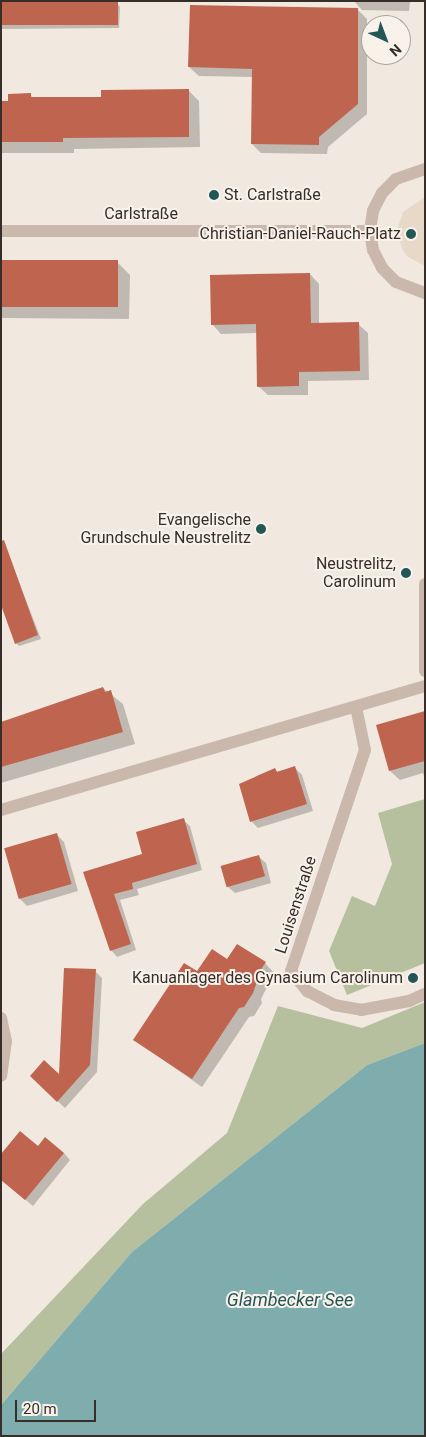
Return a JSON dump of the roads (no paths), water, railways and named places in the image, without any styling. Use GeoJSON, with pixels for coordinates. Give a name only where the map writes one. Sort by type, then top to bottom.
{"type":"FeatureCollection","features":[{"type":"Feature","properties":{"kind":"street"},"geometry":{"type":"LineString","coordinates":[[425,169],[396,179],[382,193],[373,211],[370,231],[373,250],[382,268],[396,282],[425,293]]}},
{"type":"Feature","properties":{"kind":"street","name":"Carlstraße"},"geometry":{"type":"LineString","coordinates":[[1,231],[370,231]]}},
{"type":"Feature","properties":{"kind":"street"},"geometry":{"type":"LineString","coordinates":[[425,584],[425,671]]}},
{"type":"Feature","properties":{"kind":"street"},"geometry":{"type":"LineString","coordinates":[[1,810],[425,686]]}},
{"type":"Feature","properties":{"kind":"street","name":"Louisenstraße"},"geometry":{"type":"LineString","coordinates":[[356,707],[365,750],[291,972],[307,991],[334,1005],[361,1010],[409,1001],[425,994]]}},
{"type":"Feature","properties":{"kind":"street"},"geometry":{"type":"LineString","coordinates":[[1,1018],[6,1041],[1,1076]]}},
{"type":"Feature","properties":{"kind":"water","name":"Glambecker See"},"geometry":{"type":"Polygon","coordinates":[[[425,1043],[425,1436],[1,1436],[1,1405],[132,1252],[367,1065],[425,1043]]]}},
{"type":"Feature","properties":{"kind":"place","name":"St. Carlstraße"},"geometry":{"type":"Point","coordinates":[214,195]}},
{"type":"Feature","properties":{"kind":"place","name":"Christian-Daniel-Rauch-Platz"},"geometry":{"type":"Point","coordinates":[411,234]}},
{"type":"Feature","properties":{"kind":"place","name":"Evangelische Grundschule Neustrelitz"},"geometry":{"type":"Point","coordinates":[261,529]}},
{"type":"Feature","properties":{"kind":"place","name":"Neustrelitz, Carolinum"},"geometry":{"type":"Point","coordinates":[406,573]}},
{"type":"Feature","properties":{"kind":"place","name":"Kanuanlager des Gynasium Carolinum"},"geometry":{"type":"Point","coordinates":[413,978]}}]}
